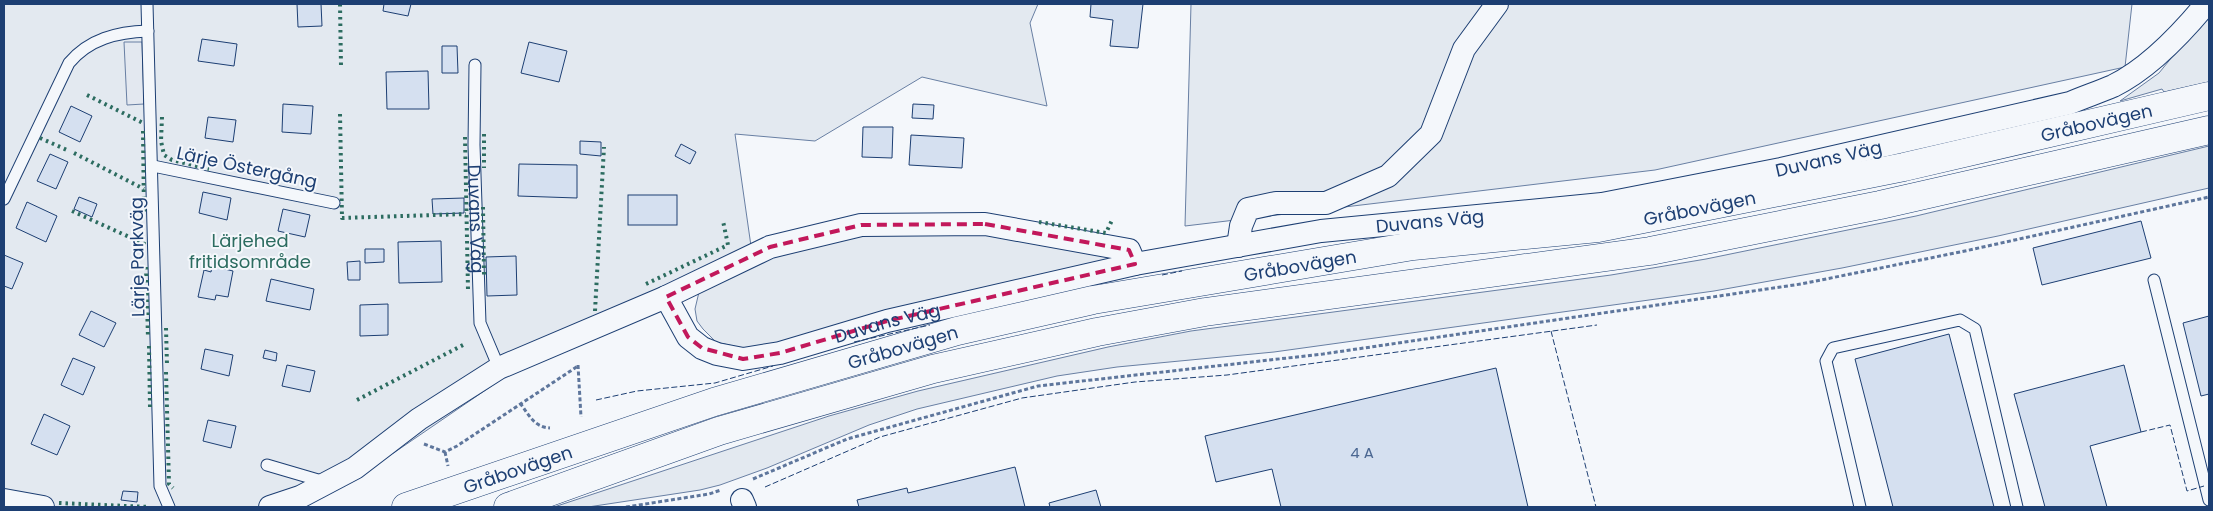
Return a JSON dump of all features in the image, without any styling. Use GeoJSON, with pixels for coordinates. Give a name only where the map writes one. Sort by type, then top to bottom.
{"type":"FeatureCollection","features":[{"type":"Feature","properties":{"kind":"main road","name":"Gråbovägen"},"geometry":{"type":"LineString","coordinates":[[406,507],[714,402],[976,326],[1093,300],[1413,246],[1598,228],[1904,168],[2209,96]]}},
{"type":"Feature","properties":{"kind":"main road","name":"Gråbovägen"},"geometry":{"type":"LineString","coordinates":[[508,507],[719,432],[933,370],[1087,334],[1205,312],[1650,251],[1880,205],[2209,130]]}},
{"type":"Feature","properties":{"kind":"street"},"geometry":{"type":"LineString","coordinates":[[1238,246],[1241,226],[1248,208],[1276,203],[1326,203],[1388,176],[1431,134],[1464,49],[1497,4]]}},
{"type":"Feature","properties":{"kind":"street","name":"Duvans Väg"},"geometry":{"type":"LineString","coordinates":[[666,297],[688,337],[702,348],[717,354],[743,359],[780,353],[886,321],[1135,264],[1321,231],[1602,204],[1781,169],[2070,103],[2114,85],[2131,74],[2155,56],[2190,23],[2206,4]]}},
{"type":"Feature","properties":{"kind":"street"},"geometry":{"type":"LineString","coordinates":[[270,507],[300,497],[355,468],[419,420],[499,368],[666,297],[770,247],[861,225],[985,224],[1129,250],[1135,264]]}},
{"type":"Feature","properties":{"kind":"street"},"geometry":{"type":"LineString","coordinates":[[4,500],[43,507]]}},
{"type":"Feature","properties":{"kind":"lane","name":"Lärje Parkväg"},"geometry":{"type":"LineString","coordinates":[[148,4],[160,486],[169,507]]}},
{"type":"Feature","properties":{"kind":"lane"},"geometry":{"type":"LineString","coordinates":[[4,199],[69,63],[78,51],[100,39],[131,32],[148,31]]}},
{"type":"Feature","properties":{"kind":"lane","name":"Duvans Väg"},"geometry":{"type":"LineString","coordinates":[[475,65],[474,145],[480,323],[499,368]]}},
{"type":"Feature","properties":{"kind":"lane","name":"Lärje Östergång"},"geometry":{"type":"LineString","coordinates":[[153,166],[334,203]]}},
{"type":"Feature","properties":{"kind":"lane"},"geometry":{"type":"LineString","coordinates":[[2154,280],[2209,500]]}},
{"type":"Feature","properties":{"kind":"lane"},"geometry":{"type":"LineString","coordinates":[[1860,507],[1826,361],[1833,348],[1960,320],[1975,329],[2017,507]]}},
{"type":"Feature","properties":{"kind":"lane"},"geometry":{"type":"LineString","coordinates":[[267,465],[327,482]]}},
{"type":"Feature","properties":{"kind":"path"},"geometry":{"type":"LineString","coordinates":[[626,507],[709,494],[739,495],[847,439],[1038,386],[1323,354],[1801,284],[1965,251],[2209,197]]}},
{"type":"Feature","properties":{"kind":"path"},"geometry":{"type":"LineString","coordinates":[[581,417],[578,366],[584,332]]}},
{"type":"Feature","properties":{"kind":"path"},"geometry":{"type":"LineString","coordinates":[[404,432],[432,448],[445,452],[458,446],[578,366]]}},
{"type":"Feature","properties":{"kind":"path"},"geometry":{"type":"LineString","coordinates":[[520,403],[536,424],[540,427],[550,428]]}},
{"type":"Feature","properties":{"kind":"highlighted area"},"geometry":{"type":"Polygon","coordinates":[[[985,224],[1129,250],[1135,264],[887,321],[780,353],[743,359],[702,348],[688,337],[666,297],[770,247],[861,225],[985,224]]]}},
{"type":"Feature","properties":{"kind":"green space","name":"Lärjehed fritidsområde"},"geometry":{"type":"Polygon","coordinates":[[[4,4],[1038,4],[1030,23],[1047,106],[922,77],[815,141],[735,134],[753,260],[867,235],[985,234],[1110,255],[1105,262],[750,350],[716,342],[703,329],[697,321],[695,309],[699,292],[509,374],[395,452],[319,498],[293,507],[4,507],[4,4]]]}},
{"type":"Feature","properties":{"kind":"green space"},"geometry":{"type":"Polygon","coordinates":[[[1191,4],[2132,4],[2125,67],[1655,170],[1185,226],[1191,4]]]}},
{"type":"Feature","properties":{"kind":"green space"},"geometry":{"type":"Polygon","coordinates":[[[2209,17],[2209,82],[2164,92],[2162,89],[2120,101],[2159,73],[2200,23],[2209,17]]]}},
{"type":"Feature","properties":{"kind":"green space"},"geometry":{"type":"Polygon","coordinates":[[[2209,146],[2209,188],[1998,236],[1842,268],[1714,291],[1274,352],[1117,367],[1057,376],[917,409],[869,425],[767,468],[720,485],[700,490],[588,507],[554,507],[829,416],[918,391],[1108,347],[1191,331],[1611,275],[1706,259],[1916,216],[2209,146]]]}},
{"type":"Feature","properties":{"kind":"shaded area"},"geometry":{"type":"Polygon","coordinates":[[[124,42],[142,42],[144,104],[127,105],[124,42]]]}},
{"type":"Feature","properties":{"kind":"building"},"geometry":{"type":"Polygon","coordinates":[[[297,4],[321,4],[322,26],[298,27],[297,4]]]}},
{"type":"Feature","properties":{"kind":"building"},"geometry":{"type":"Polygon","coordinates":[[[384,4],[411,4],[408,16],[383,11],[384,4]]]}},
{"type":"Feature","properties":{"kind":"building"},"geometry":{"type":"Polygon","coordinates":[[[1091,4],[1143,4],[1138,48],[1110,46],[1113,20],[1090,17],[1091,4]]]}},
{"type":"Feature","properties":{"kind":"building"},"geometry":{"type":"Polygon","coordinates":[[[202,39],[237,44],[234,66],[198,61],[202,39]]]}},
{"type":"Feature","properties":{"kind":"building"},"geometry":{"type":"Polygon","coordinates":[[[529,42],[567,51],[559,82],[521,73],[529,42]]]}},
{"type":"Feature","properties":{"kind":"building"},"geometry":{"type":"Polygon","coordinates":[[[442,46],[457,46],[458,73],[442,73],[442,46]]]}},
{"type":"Feature","properties":{"kind":"building"},"geometry":{"type":"Polygon","coordinates":[[[428,71],[429,109],[387,109],[386,72],[428,71]]]}},
{"type":"Feature","properties":{"kind":"building"},"geometry":{"type":"Polygon","coordinates":[[[283,104],[313,106],[311,134],[282,132],[283,104]]]}},
{"type":"Feature","properties":{"kind":"building"},"geometry":{"type":"Polygon","coordinates":[[[913,104],[934,105],[933,119],[912,118],[913,104]]]}},
{"type":"Feature","properties":{"kind":"building"},"geometry":{"type":"Polygon","coordinates":[[[71,106],[92,116],[80,142],[59,132],[71,106]]]}},
{"type":"Feature","properties":{"kind":"building"},"geometry":{"type":"Polygon","coordinates":[[[208,117],[236,120],[233,142],[205,138],[208,117]]]}},
{"type":"Feature","properties":{"kind":"building"},"geometry":{"type":"Polygon","coordinates":[[[863,127],[893,127],[892,158],[862,157],[863,127]]]}},
{"type":"Feature","properties":{"kind":"building"},"geometry":{"type":"Polygon","coordinates":[[[911,135],[964,138],[962,168],[909,165],[911,135]]]}},
{"type":"Feature","properties":{"kind":"building"},"geometry":{"type":"Polygon","coordinates":[[[580,141],[601,142],[601,156],[580,154],[580,141]]]}},
{"type":"Feature","properties":{"kind":"building"},"geometry":{"type":"Polygon","coordinates":[[[681,144],[696,152],[690,164],[675,156],[681,144]]]}},
{"type":"Feature","properties":{"kind":"building"},"geometry":{"type":"Polygon","coordinates":[[[50,154],[68,162],[56,189],[37,181],[50,154]]]}},
{"type":"Feature","properties":{"kind":"building"},"geometry":{"type":"Polygon","coordinates":[[[519,164],[577,165],[577,198],[518,196],[519,164]]]}},
{"type":"Feature","properties":{"kind":"building"},"geometry":{"type":"Polygon","coordinates":[[[203,192],[231,198],[227,220],[199,213],[203,192]]]}},
{"type":"Feature","properties":{"kind":"building"},"geometry":{"type":"Polygon","coordinates":[[[628,195],[677,195],[677,225],[628,225],[628,195]]]}},
{"type":"Feature","properties":{"kind":"building"},"geometry":{"type":"Polygon","coordinates":[[[79,197],[97,204],[92,217],[74,209],[79,197]]]}},
{"type":"Feature","properties":{"kind":"building"},"geometry":{"type":"Polygon","coordinates":[[[464,198],[464,213],[433,214],[432,199],[464,198]]]}},
{"type":"Feature","properties":{"kind":"building"},"geometry":{"type":"Polygon","coordinates":[[[27,202],[57,216],[46,242],[16,228],[27,202]]]}},
{"type":"Feature","properties":{"kind":"building"},"geometry":{"type":"Polygon","coordinates":[[[283,209],[310,215],[305,237],[278,231],[283,209]]]}},
{"type":"Feature","properties":{"kind":"building"},"geometry":{"type":"Polygon","coordinates":[[[2141,221],[2151,258],[2042,285],[2033,248],[2141,221]]]}},
{"type":"Feature","properties":{"kind":"building"},"geometry":{"type":"Polygon","coordinates":[[[441,241],[442,282],[399,283],[398,242],[441,241]]]}},
{"type":"Feature","properties":{"kind":"building"},"geometry":{"type":"Polygon","coordinates":[[[365,249],[384,249],[384,262],[365,263],[365,249]]]}},
{"type":"Feature","properties":{"kind":"building"},"geometry":{"type":"Polygon","coordinates":[[[4,255],[23,263],[12,289],[4,286],[4,255]]]}},
{"type":"Feature","properties":{"kind":"building"},"geometry":{"type":"Polygon","coordinates":[[[516,256],[517,295],[487,296],[486,257],[516,256]]]}},
{"type":"Feature","properties":{"kind":"building"},"geometry":{"type":"Polygon","coordinates":[[[360,261],[360,280],[348,280],[347,262],[360,261]]]}},
{"type":"Feature","properties":{"kind":"building"},"geometry":{"type":"Polygon","coordinates":[[[212,266],[233,271],[228,297],[216,295],[215,300],[198,297],[204,270],[211,272],[212,266]]]}},
{"type":"Feature","properties":{"kind":"building"},"geometry":{"type":"Polygon","coordinates":[[[271,279],[314,289],[310,310],[266,301],[271,279]]]}},
{"type":"Feature","properties":{"kind":"building"},"geometry":{"type":"Polygon","coordinates":[[[388,304],[388,335],[360,336],[360,305],[388,304]]]}},
{"type":"Feature","properties":{"kind":"building"},"geometry":{"type":"Polygon","coordinates":[[[91,311],[116,323],[104,347],[79,335],[91,311]]]}},
{"type":"Feature","properties":{"kind":"building"},"geometry":{"type":"Polygon","coordinates":[[[2209,316],[2209,394],[2201,396],[2183,323],[2209,316]]]}},
{"type":"Feature","properties":{"kind":"building"},"geometry":{"type":"Polygon","coordinates":[[[1949,334],[1994,507],[1893,507],[1855,359],[1949,334]]]}},
{"type":"Feature","properties":{"kind":"building"},"geometry":{"type":"Polygon","coordinates":[[[205,349],[233,355],[229,376],[201,369],[205,349]]]}},
{"type":"Feature","properties":{"kind":"building"},"geometry":{"type":"Polygon","coordinates":[[[265,350],[277,353],[276,361],[263,358],[265,350]]]}},
{"type":"Feature","properties":{"kind":"building"},"geometry":{"type":"Polygon","coordinates":[[[73,358],[95,367],[83,395],[61,385],[73,358]]]}},
{"type":"Feature","properties":{"kind":"building"},"geometry":{"type":"Polygon","coordinates":[[[287,365],[315,371],[310,392],[282,386],[287,365]]]}},
{"type":"Feature","properties":{"kind":"building"},"geometry":{"type":"Polygon","coordinates":[[[2124,365],[2141,432],[2090,446],[2107,507],[2045,507],[2014,394],[2124,365]]]}},
{"type":"Feature","properties":{"kind":"building"},"geometry":{"type":"Polygon","coordinates":[[[1496,368],[1528,507],[1281,507],[1272,469],[1216,482],[1205,436],[1496,368]]]}},
{"type":"Feature","properties":{"kind":"building"},"geometry":{"type":"Polygon","coordinates":[[[44,414],[70,426],[57,455],[31,444],[44,414]]]}},
{"type":"Feature","properties":{"kind":"building"},"geometry":{"type":"Polygon","coordinates":[[[208,420],[236,426],[231,448],[203,441],[208,420]]]}},
{"type":"Feature","properties":{"kind":"building"},"geometry":{"type":"Polygon","coordinates":[[[1015,467],[1025,507],[859,507],[857,500],[907,488],[908,493],[1015,467]]]}},
{"type":"Feature","properties":{"kind":"building"},"geometry":{"type":"Polygon","coordinates":[[[1096,490],[1101,507],[1050,507],[1049,503],[1096,490]]]}},
{"type":"Feature","properties":{"kind":"building"},"geometry":{"type":"Polygon","coordinates":[[[123,491],[138,492],[137,502],[121,500],[123,491]]]}},
{"type":"Feature","properties":{"kind":"hedge"},"geometry":{"type":"LineString","coordinates":[[340,4],[341,66]]}},
{"type":"Feature","properties":{"kind":"hedge"},"geometry":{"type":"LineString","coordinates":[[87,95],[143,123]]}},
{"type":"Feature","properties":{"kind":"hedge"},"geometry":{"type":"LineString","coordinates":[[340,114],[342,218],[466,214]]}},
{"type":"Feature","properties":{"kind":"hedge"},"geometry":{"type":"LineString","coordinates":[[162,117],[161,141],[164,155],[172,160],[209,169]]}},
{"type":"Feature","properties":{"kind":"hedge"},"geometry":{"type":"LineString","coordinates":[[143,131],[144,215]]}},
{"type":"Feature","properties":{"kind":"hedge"},"geometry":{"type":"LineString","coordinates":[[484,134],[484,168]]}},
{"type":"Feature","properties":{"kind":"hedge"},"geometry":{"type":"LineString","coordinates":[[465,137],[468,290]]}},
{"type":"Feature","properties":{"kind":"hedge"},"geometry":{"type":"LineString","coordinates":[[40,138],[67,150]]}},
{"type":"Feature","properties":{"kind":"hedge"},"geometry":{"type":"LineString","coordinates":[[595,311],[604,147]]}},
{"type":"Feature","properties":{"kind":"hedge"},"geometry":{"type":"LineString","coordinates":[[74,153],[144,189]]}},
{"type":"Feature","properties":{"kind":"hedge"},"geometry":{"type":"LineString","coordinates":[[483,207],[484,275]]}},
{"type":"Feature","properties":{"kind":"hedge"},"geometry":{"type":"LineString","coordinates":[[72,211],[147,245]]}},
{"type":"Feature","properties":{"kind":"hedge"},"geometry":{"type":"LineString","coordinates":[[1039,222],[1106,233],[1113,218]]}},
{"type":"Feature","properties":{"kind":"hedge"},"geometry":{"type":"LineString","coordinates":[[646,284],[728,245],[723,221]]}},
{"type":"Feature","properties":{"kind":"hedge"},"geometry":{"type":"LineString","coordinates":[[146,267],[148,338]]}},
{"type":"Feature","properties":{"kind":"hedge"},"geometry":{"type":"LineString","coordinates":[[166,328],[167,365]]}},
{"type":"Feature","properties":{"kind":"hedge"},"geometry":{"type":"LineString","coordinates":[[357,400],[463,345]]}},
{"type":"Feature","properties":{"kind":"hedge"},"geometry":{"type":"LineString","coordinates":[[149,346],[150,407]]}},
{"type":"Feature","properties":{"kind":"hedge"},"geometry":{"type":"LineString","coordinates":[[166,372],[169,484],[173,488]]}},
{"type":"Feature","properties":{"kind":"hedge"},"geometry":{"type":"LineString","coordinates":[[59,503],[149,507]]}},
{"type":"Feature","properties":{"kind":"fence"},"geometry":{"type":"LineString","coordinates":[[1162,275],[1182,271]]}},
{"type":"Feature","properties":{"kind":"fence"},"geometry":{"type":"LineString","coordinates":[[854,342],[930,325]]}},
{"type":"Feature","properties":{"kind":"fence"},"geometry":{"type":"LineString","coordinates":[[765,487],[880,437],[1022,398],[1135,382],[1227,375],[1597,325]]}},
{"type":"Feature","properties":{"kind":"fence"},"geometry":{"type":"LineString","coordinates":[[1551,331],[1596,507]]}},
{"type":"Feature","properties":{"kind":"fence"},"geometry":{"type":"LineString","coordinates":[[596,400],[637,391],[715,383],[773,366]]}},
{"type":"Feature","properties":{"kind":"fence"},"geometry":{"type":"LineString","coordinates":[[2141,432],[2170,425],[2187,491],[2204,486]]}}]}
